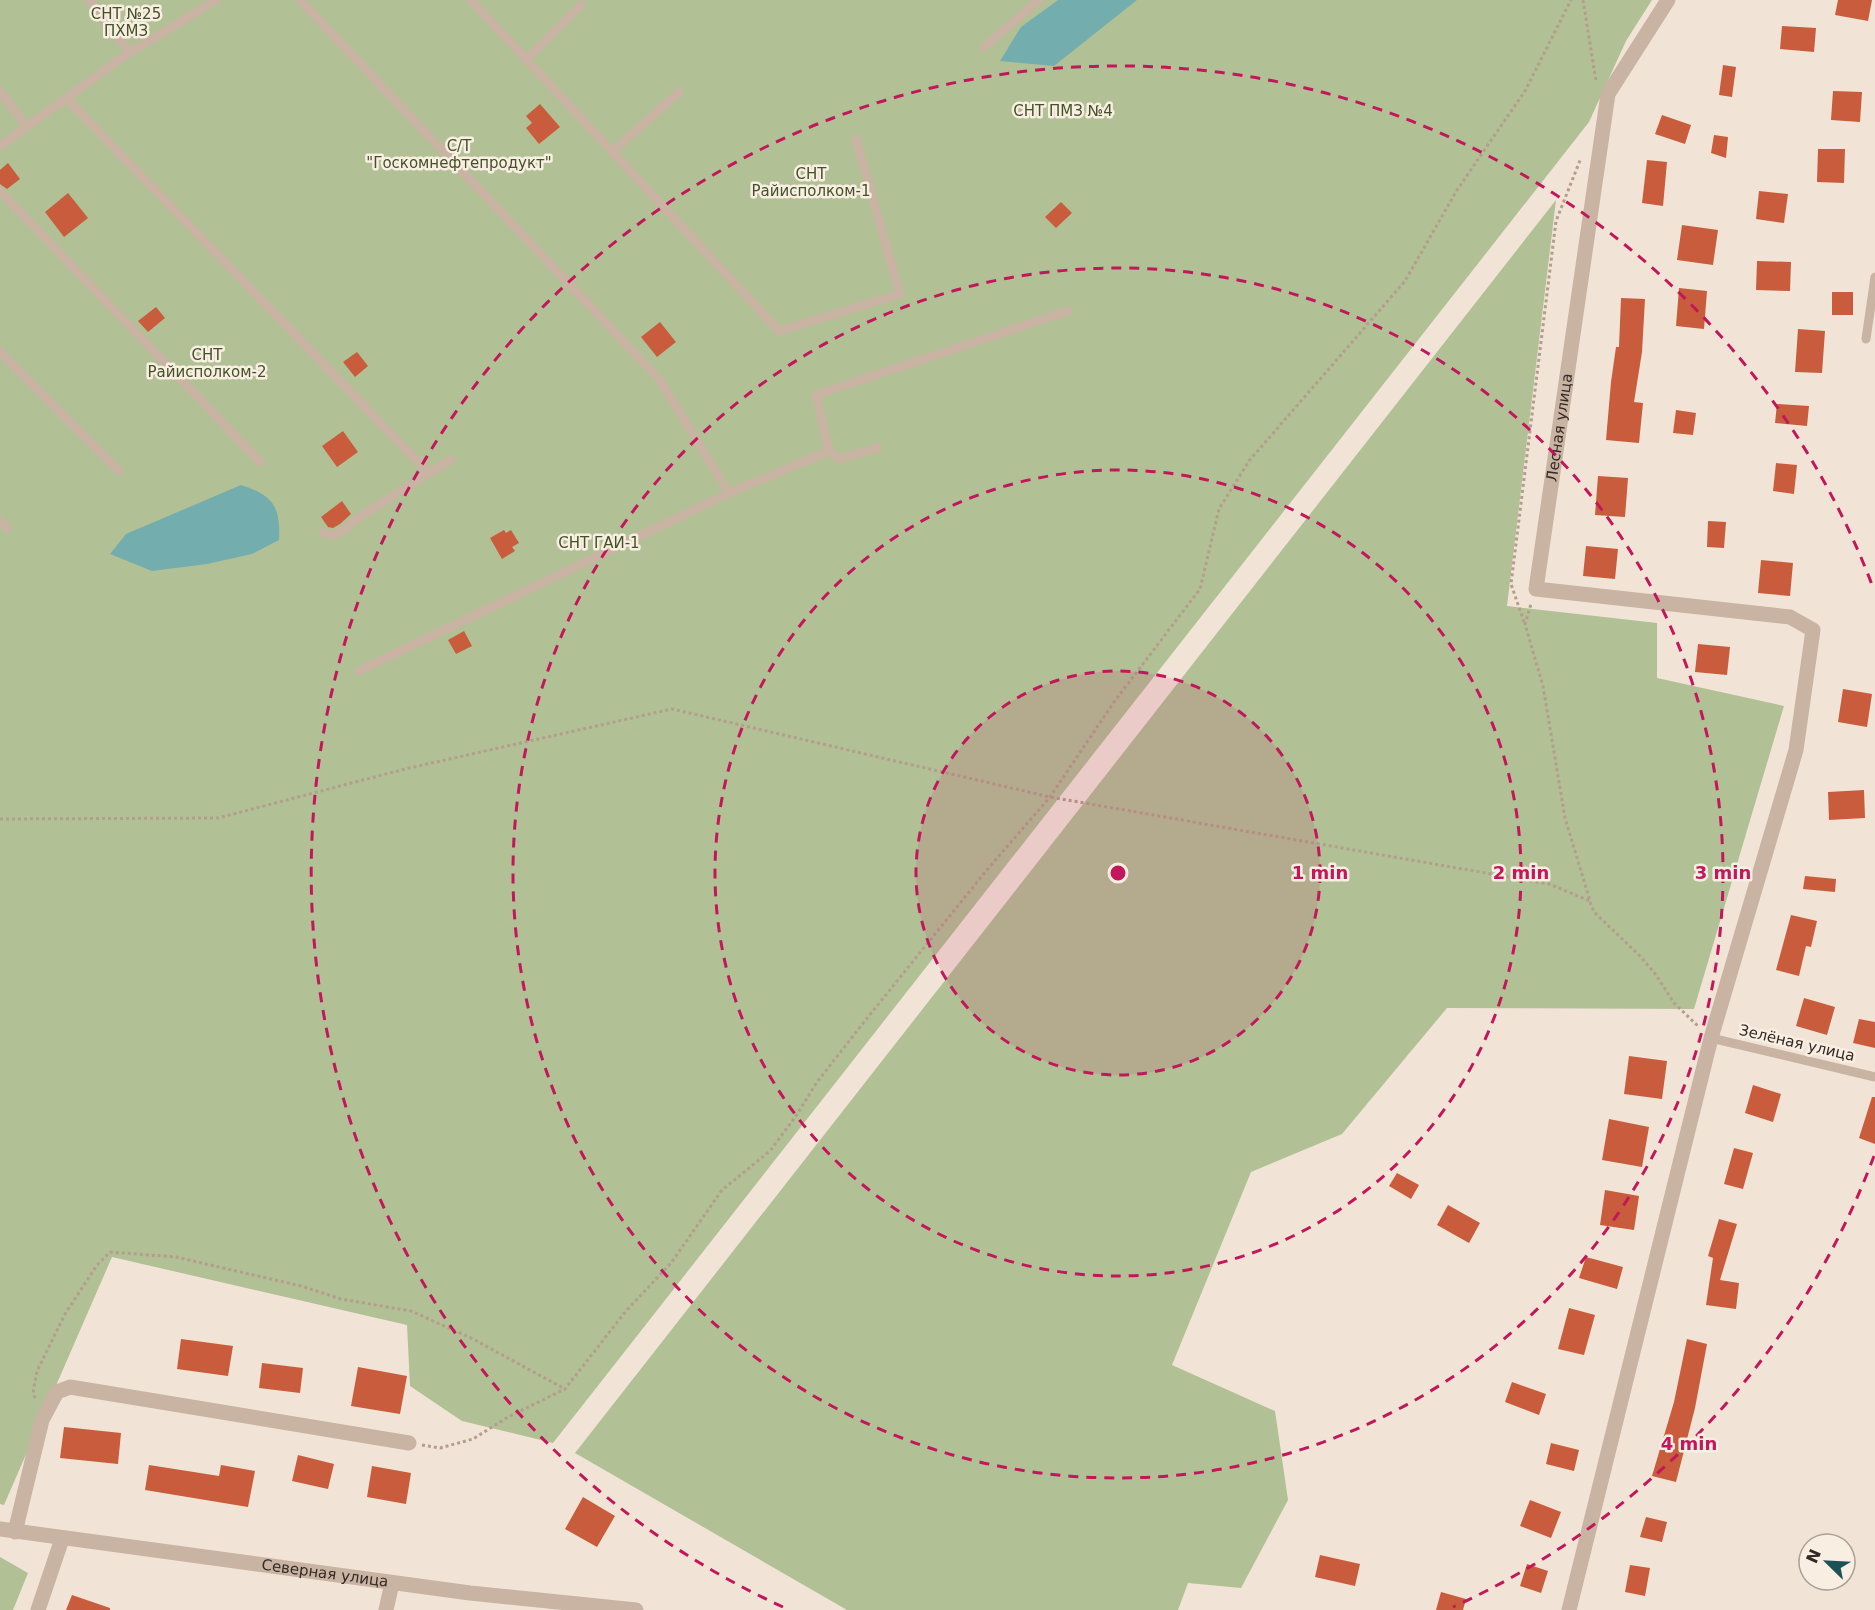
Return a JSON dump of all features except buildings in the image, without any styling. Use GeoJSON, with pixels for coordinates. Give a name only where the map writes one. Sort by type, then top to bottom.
{"type":"FeatureCollection","features":[{"type":"Feature","properties":{"kind":"street","name":"Лесная улица"},"geometry":{"type":"LineString","coordinates":[[1536,589],[1608,94],[1668,0]]}},
{"type":"Feature","properties":{"kind":"street"},"geometry":{"type":"LineString","coordinates":[[1536,589],[1790,617],[1813,630],[1796,750],[1711,1038],[1569,1610]]}},
{"type":"Feature","properties":{"kind":"street"},"geometry":{"type":"LineString","coordinates":[[8,1530],[42,1420],[57,1392],[70,1387],[410,1443]]}},
{"type":"Feature","properties":{"kind":"street","name":"Северная улица"},"geometry":{"type":"LineString","coordinates":[[8,1530],[392,1583],[636,1610]]}},
{"type":"Feature","properties":{"kind":"street"},"geometry":{"type":"LineString","coordinates":[[38,1610],[62,1539]]}},
{"type":"Feature","properties":{"kind":"street"},"geometry":{"type":"LineString","coordinates":[[386,1610],[392,1583]]}},
{"type":"Feature","properties":{"kind":"lane"},"geometry":{"type":"LineString","coordinates":[[90,0],[130,53]]}},
{"type":"Feature","properties":{"kind":"lane"},"geometry":{"type":"LineString","coordinates":[[0,146],[130,53],[216,0]]}},
{"type":"Feature","properties":{"kind":"lane"},"geometry":{"type":"LineString","coordinates":[[300,0],[660,380],[729,493]]}},
{"type":"Feature","properties":{"kind":"lane"},"geometry":{"type":"LineString","coordinates":[[471,0],[779,331],[900,294],[856,139]]}},
{"type":"Feature","properties":{"kind":"lane"},"geometry":{"type":"LineString","coordinates":[[984,47],[1039,0]]}},
{"type":"Feature","properties":{"kind":"lane"},"geometry":{"type":"LineString","coordinates":[[526,60],[581,5]]}},
{"type":"Feature","properties":{"kind":"lane"},"geometry":{"type":"LineString","coordinates":[[0,91],[27,126]]}},
{"type":"Feature","properties":{"kind":"lane"},"geometry":{"type":"LineString","coordinates":[[612,152],[680,92]]}},
{"type":"Feature","properties":{"kind":"lane"},"geometry":{"type":"LineString","coordinates":[[66,98],[429,473]]}},
{"type":"Feature","properties":{"kind":"lane"},"geometry":{"type":"LineString","coordinates":[[0,191],[260,462]]}},
{"type":"Feature","properties":{"kind":"lane"},"geometry":{"type":"LineString","coordinates":[[1866,339],[1875,277]]}},
{"type":"Feature","properties":{"kind":"lane"},"geometry":{"type":"LineString","coordinates":[[877,448],[839,459],[829,451],[816,395],[1068,311]]}},
{"type":"Feature","properties":{"kind":"lane"},"geometry":{"type":"LineString","coordinates":[[0,352],[119,471]]}},
{"type":"Feature","properties":{"kind":"lane"},"geometry":{"type":"LineString","coordinates":[[359,671],[729,493],[829,451]]}},
{"type":"Feature","properties":{"kind":"lane"},"geometry":{"type":"LineString","coordinates":[[323,533],[334,535],[344,530],[355,520],[451,460]]}},
{"type":"Feature","properties":{"kind":"lane","name":"Зелёная улица"},"geometry":{"type":"LineString","coordinates":[[1711,1038],[1875,1077]]}},
{"type":"Feature","properties":{"kind":"path"},"geometry":{"type":"LineString","coordinates":[[410,1443],[440,1448],[473,1439],[508,1417],[565,1389],[626,1311],[671,1263],[722,1190],[770,1151],[817,1082],[868,1017],[1050,797],[1114,702],[1200,589],[1219,509],[1249,461],[1405,280],[1457,190],[1525,92],[1571,0]]}},
{"type":"Feature","properties":{"kind":"path"},"geometry":{"type":"LineString","coordinates":[[1583,0],[1598,88]]}},
{"type":"Feature","properties":{"kind":"path"},"geometry":{"type":"LineString","coordinates":[[1585,150],[1556,221],[1511,584],[1543,686],[1565,818],[1594,912],[1640,956],[1656,975],[1674,1003],[1711,1038]]}},
{"type":"Feature","properties":{"kind":"path"},"geometry":{"type":"LineString","coordinates":[[1525,624],[1536,589]]}},
{"type":"Feature","properties":{"kind":"path"},"geometry":{"type":"LineString","coordinates":[[0,819],[218,818],[405,769],[672,709],[1050,797],[1549,884],[1590,901]]}},
{"type":"Feature","properties":{"kind":"path"},"geometry":{"type":"LineString","coordinates":[[42,1420],[33,1393],[37,1371],[65,1314],[97,1265],[110,1252],[176,1257],[341,1299],[411,1311],[471,1338],[565,1389]]}},
{"type":"Feature","properties":{"kind":"green space"},"geometry":{"type":"Polygon","coordinates":[[[0,0],[1652,0],[1626,41],[1589,122],[553,1443],[462,1421],[410,1386],[407,1325],[112,1257],[4,1505],[0,1504],[0,0]]]}},
{"type":"Feature","properties":{"kind":"green space"},"geometry":{"type":"Polygon","coordinates":[[[1556,200],[1507,606],[1657,623],[1657,678],[1784,706],[1694,1009],[1447,1008],[1342,1134],[1251,1172],[1172,1365],[1275,1411],[1288,1500],[1241,1588],[1188,1583],[1178,1610],[847,1610],[575,1453],[1556,200]]]}},
{"type":"Feature","properties":{"kind":"green space"},"geometry":{"type":"Polygon","coordinates":[[[0,1557],[28,1573],[13,1610],[0,1610],[0,1557]]]}},
{"type":"Feature","properties":{"kind":"water"},"geometry":{"type":"Polygon","coordinates":[[[1058,0],[1137,0],[1054,66],[1000,61],[1021,27],[1058,0]]]}},
{"type":"Feature","properties":{"kind":"water"},"geometry":{"type":"Polygon","coordinates":[[[241,485],[260,493],[272,503],[278,518],[279,540],[252,554],[207,564],[152,571],[110,554],[126,534],[241,485]]]}},
{"type":"Feature","properties":{"kind":"park label","name":"СНТ №25 ПХМЗ"},"geometry":{"type":"Point","coordinates":[126,22]}},
{"type":"Feature","properties":{"kind":"park label","name":"СНТ ПМЗ №4"},"geometry":{"type":"Point","coordinates":[1063,111]}},
{"type":"Feature","properties":{"kind":"park label","name":"С/Т \"Госкомнефтепродукт\""},"geometry":{"type":"Point","coordinates":[459,154]}},
{"type":"Feature","properties":{"kind":"park label","name":"СНТ Райисполком-1"},"geometry":{"type":"Point","coordinates":[811,182]}},
{"type":"Feature","properties":{"kind":"park label","name":"СНТ Райисполком-2"},"geometry":{"type":"Point","coordinates":[207,364]}},
{"type":"Feature","properties":{"kind":"park label","name":"СНТ ГАИ-1"},"geometry":{"type":"Point","coordinates":[599,543]}}]}
